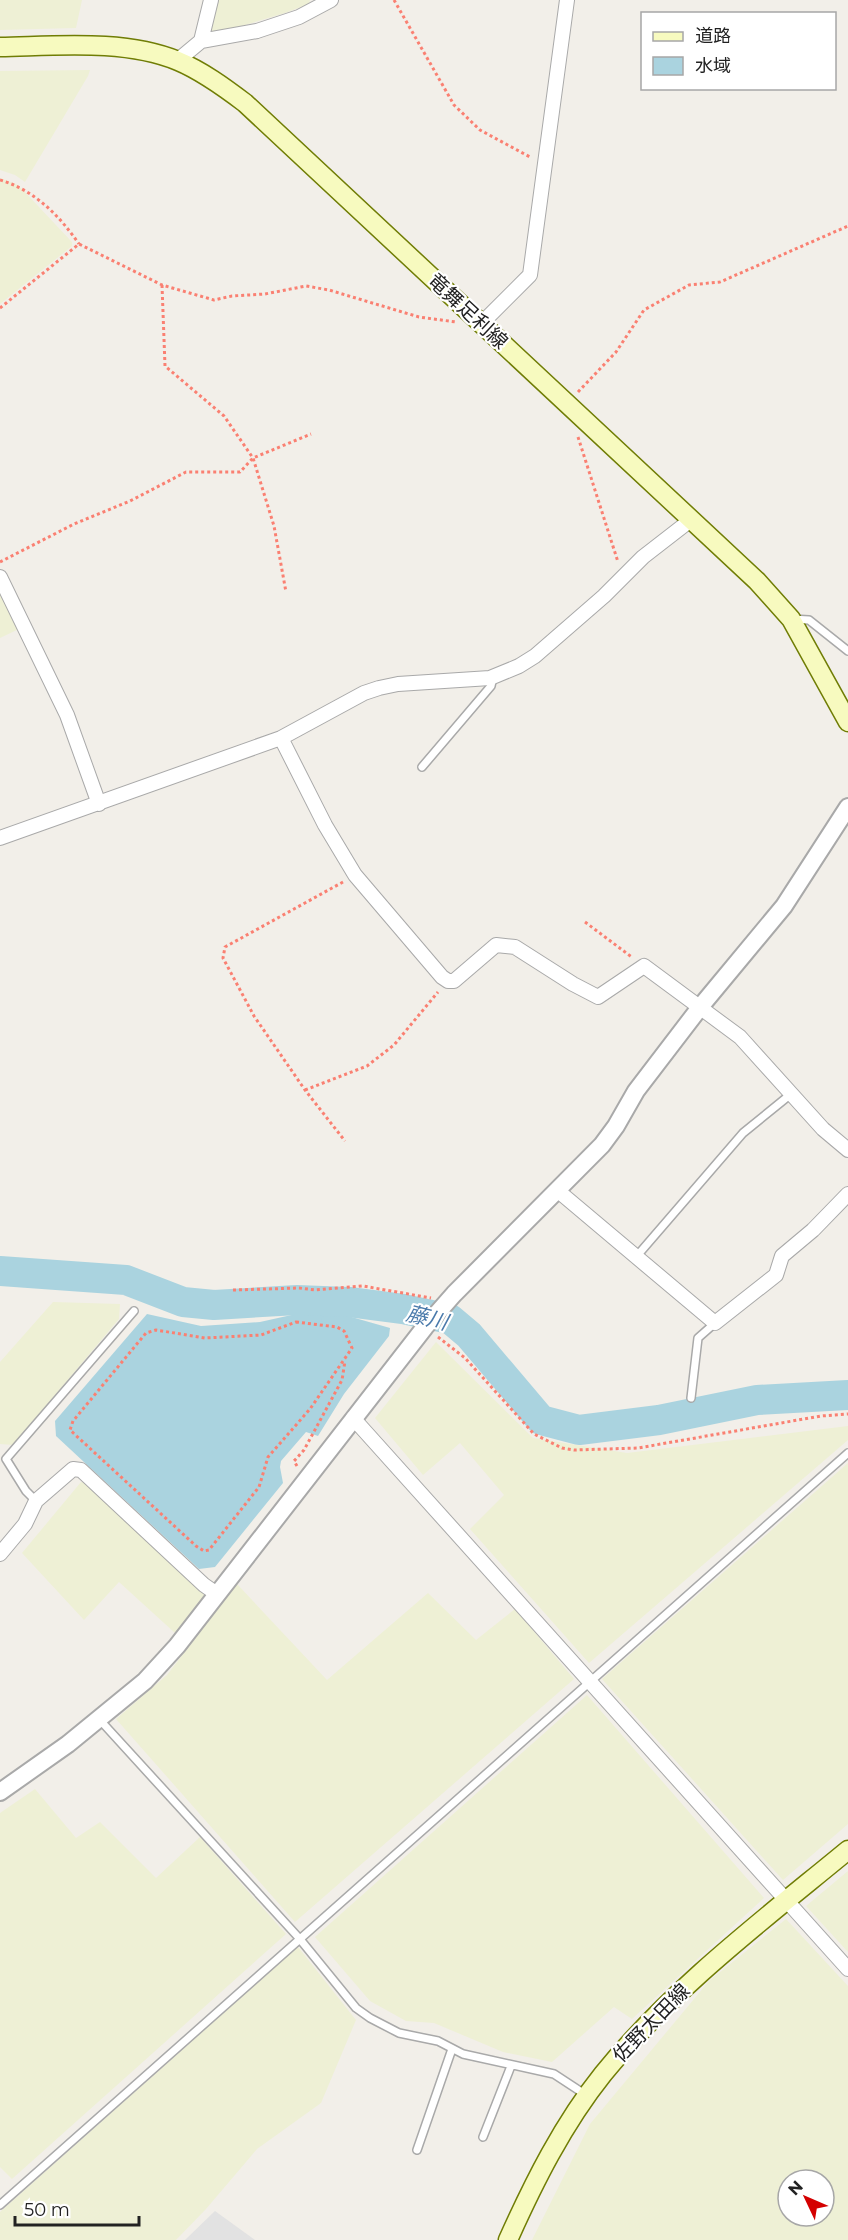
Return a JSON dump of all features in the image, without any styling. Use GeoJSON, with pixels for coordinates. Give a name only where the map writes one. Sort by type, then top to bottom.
{"type":"FeatureCollection","features":[{"type":"Feature","properties":{"kind":"main road","name":"竜舞足利線"},"geometry":{"type":"LineString","coordinates":[[0,47],[110,46],[177,61],[205,75],[245,103],[757,581],[791,619],[848,722]]}},
{"type":"Feature","properties":{"kind":"main road","name":"佐野太田線"},"geometry":{"type":"LineString","coordinates":[[508,2240],[529,2193],[556,2143],[603,2074],[669,2002],[704,1969],[848,1850]]}},
{"type":"Feature","properties":{"kind":"street"},"geometry":{"type":"LineString","coordinates":[[201,41],[211,0]]}},
{"type":"Feature","properties":{"kind":"street"},"geometry":{"type":"LineString","coordinates":[[177,61],[201,41],[257,31],[299,17],[331,0]]}},
{"type":"Feature","properties":{"kind":"street"},"geometry":{"type":"LineString","coordinates":[[481,324],[530,275],[567,0]]}},
{"type":"Feature","properties":{"kind":"street"},"geometry":{"type":"LineString","coordinates":[[0,838],[281,738],[364,693],[379,688],[398,684],[493,677],[519,666],[535,656],[604,596],[643,557],[692,519]]}},
{"type":"Feature","properties":{"kind":"street"},"geometry":{"type":"LineString","coordinates":[[0,577],[67,715],[99,804]]}},
{"type":"Feature","properties":{"kind":"street"},"geometry":{"type":"LineString","coordinates":[[281,738],[325,825],[356,875],[442,977],[448,981],[454,981],[496,945],[515,947],[598,997],[644,966],[740,1037],[823,1129],[848,1150]]}},
{"type":"Feature","properties":{"kind":"street"},"geometry":{"type":"LineString","coordinates":[[0,1792],[99,1719],[145,1681],[177,1646],[427,1325],[602,1145],[636,1091],[701,1006],[783,906],[848,807]]}},
{"type":"Feature","properties":{"kind":"street"},"geometry":{"type":"LineString","coordinates":[[557,1190],[715,1323],[776,1275],[782,1256],[813,1230],[848,1194]]}},
{"type":"Feature","properties":{"kind":"street"},"geometry":{"type":"LineString","coordinates":[[353,1418],[848,1970]]}},
{"type":"Feature","properties":{"kind":"street"},"geometry":{"type":"LineString","coordinates":[[0,1554],[25,1524],[36,1502],[73,1469],[81,1470],[204,1585],[217,1594]]}},
{"type":"Feature","properties":{"kind":"lane"},"geometry":{"type":"LineString","coordinates":[[791,619],[809,620],[848,651]]}},
{"type":"Feature","properties":{"kind":"lane"},"geometry":{"type":"LineString","coordinates":[[422,768],[490,686],[493,677]]}},
{"type":"Feature","properties":{"kind":"lane"},"geometry":{"type":"LineString","coordinates":[[636,1257],[743,1133],[791,1094]]}},
{"type":"Feature","properties":{"kind":"lane"},"geometry":{"type":"LineString","coordinates":[[36,1502],[26,1491],[6,1459],[134,1311]]}},
{"type":"Feature","properties":{"kind":"lane"},"geometry":{"type":"LineString","coordinates":[[691,1398],[698,1338],[715,1323]]}},
{"type":"Feature","properties":{"kind":"lane"},"geometry":{"type":"LineString","coordinates":[[0,2205],[848,1453]]}},
{"type":"Feature","properties":{"kind":"lane"},"geometry":{"type":"LineString","coordinates":[[99,1719],[299,1938],[356,2008],[399,2033],[438,2041],[463,2054],[554,2074],[588,2095]]}},
{"type":"Feature","properties":{"kind":"lane"},"geometry":{"type":"LineString","coordinates":[[417,2150],[452,2049]]}},
{"type":"Feature","properties":{"kind":"lane"},"geometry":{"type":"LineString","coordinates":[[483,2137],[511,2066]]}},
{"type":"Feature","properties":{"kind":"path"},"geometry":{"type":"LineString","coordinates":[[394,0],[454,105],[480,130],[546,166]]}},
{"type":"Feature","properties":{"kind":"path"},"geometry":{"type":"LineString","coordinates":[[0,180],[33,194],[66,226],[79,244],[162,285],[214,300],[306,286],[329,290],[419,316],[447,322],[481,324]]}},
{"type":"Feature","properties":{"kind":"path"},"geometry":{"type":"LineString","coordinates":[[566,404],[616,352],[644,310],[689,285],[720,282],[848,226]]}},
{"type":"Feature","properties":{"kind":"path"},"geometry":{"type":"LineString","coordinates":[[0,308],[79,244]]}},
{"type":"Feature","properties":{"kind":"path"},"geometry":{"type":"LineString","coordinates":[[162,285],[165,366],[224,416],[253,458],[274,526],[286,592]]}},
{"type":"Feature","properties":{"kind":"path"},"geometry":{"type":"LineString","coordinates":[[581,418],[578,441],[616,558],[627,572]]}},
{"type":"Feature","properties":{"kind":"path"},"geometry":{"type":"LineString","coordinates":[[0,562],[74,524],[130,501],[186,472],[240,472],[253,458],[311,434]]}},
{"type":"Feature","properties":{"kind":"path"},"geometry":{"type":"LineString","coordinates":[[345,1140],[305,1090],[254,1016],[223,958],[225,947],[356,875]]}},
{"type":"Feature","properties":{"kind":"path"},"geometry":{"type":"LineString","coordinates":[[585,922],[644,966]]}},
{"type":"Feature","properties":{"kind":"path"},"geometry":{"type":"LineString","coordinates":[[305,1090],[367,1066],[394,1045],[448,981]]}},
{"type":"Feature","properties":{"kind":"path"},"geometry":{"type":"LineString","coordinates":[[233,1290],[299,1288],[315,1290],[363,1286],[447,1302]]}},
{"type":"Feature","properties":{"kind":"path"},"geometry":{"type":"LineString","coordinates":[[297,1466],[294,1461],[304,1450],[342,1380],[345,1359],[352,1348],[344,1330],[338,1327],[296,1322],[261,1335],[205,1338],[151,1330],[146,1333],[73,1421],[70,1430],[196,1546],[204,1551],[209,1550],[259,1487],[268,1457],[310,1409],[345,1359]]}},
{"type":"Feature","properties":{"kind":"path"},"geometry":{"type":"LineString","coordinates":[[427,1325],[465,1358],[534,1434],[561,1448],[574,1450],[638,1448],[821,1416],[848,1414]]}},
{"type":"Feature","properties":{"kind":"green space"},"geometry":{"type":"Polygon","coordinates":[[[0,0],[82,0],[76,28],[0,30],[0,0]]]}},
{"type":"Feature","properties":{"kind":"green space"},"geometry":{"type":"Polygon","coordinates":[[[217,0],[310,0],[309,4],[285,13],[215,34],[210,28],[217,0]]]}},
{"type":"Feature","properties":{"kind":"green space"},"geometry":{"type":"Polygon","coordinates":[[[90,70],[25,182],[15,175],[0,170],[0,71],[90,70]]]}},
{"type":"Feature","properties":{"kind":"green space"},"geometry":{"type":"Polygon","coordinates":[[[0,178],[22,189],[72,242],[72,246],[0,304],[0,178]]]}},
{"type":"Feature","properties":{"kind":"green space"},"geometry":{"type":"Polygon","coordinates":[[[0,587],[21,628],[0,638],[0,587]]]}},
{"type":"Feature","properties":{"kind":"green space"},"geometry":{"type":"Polygon","coordinates":[[[53,1302],[120,1304],[119,1319],[13,1445],[0,1444],[0,1362],[53,1302]]]}},
{"type":"Feature","properties":{"kind":"green space"},"geometry":{"type":"Polygon","coordinates":[[[436,1342],[533,1438],[627,1453],[848,1426],[848,1440],[589,1663],[470,1529],[504,1495],[460,1443],[423,1475],[375,1418],[436,1342]]]}},
{"type":"Feature","properties":{"kind":"green space"},"geometry":{"type":"Polygon","coordinates":[[[848,1463],[848,1824],[783,1880],[602,1679],[848,1463]]]}},
{"type":"Feature","properties":{"kind":"green space"},"geometry":{"type":"Polygon","coordinates":[[[81,1482],[87,1483],[205,1595],[175,1633],[119,1582],[84,1620],[22,1553],[81,1482]]]}},
{"type":"Feature","properties":{"kind":"green space"},"geometry":{"type":"Polygon","coordinates":[[[237,1584],[327,1680],[428,1593],[476,1640],[515,1609],[574,1679],[295,1922],[116,1719],[167,1675],[237,1584]]]}},
{"type":"Feature","properties":{"kind":"green space"},"geometry":{"type":"Polygon","coordinates":[[[587,1695],[764,1898],[632,2019],[614,2007],[552,2062],[503,2052],[434,2023],[406,2021],[370,2001],[315,1937],[587,1695]]]}},
{"type":"Feature","properties":{"kind":"green space"},"geometry":{"type":"Polygon","coordinates":[[[35,1789],[76,1838],[100,1822],[156,1878],[200,1837],[286,1934],[12,2179],[0,2167],[0,1813],[35,1789]]]}},
{"type":"Feature","properties":{"kind":"green space"},"geometry":{"type":"Polygon","coordinates":[[[848,1871],[848,1952],[806,1906],[848,1871]]]}},
{"type":"Feature","properties":{"kind":"green space"},"geometry":{"type":"Polygon","coordinates":[[[786,1919],[848,1986],[848,2240],[532,2240],[590,2124],[709,1981],[786,1919]]]}},
{"type":"Feature","properties":{"kind":"green space"},"geometry":{"type":"Polygon","coordinates":[[[298,1947],[356,2020],[321,2103],[257,2149],[176,2240],[0,2240],[0,2212],[298,1947]]]}},
{"type":"Feature","properties":{"kind":"shaded area"},"geometry":{"type":"Polygon","coordinates":[[[215,2211],[255,2240],[185,2240],[215,2211]]]}},
{"type":"Feature","properties":{"kind":"water"},"geometry":{"type":"Polygon","coordinates":[[[147,1314],[201,1326],[260,1322],[296,1314],[348,1316],[390,1328],[389,1336],[344,1394],[318,1436],[306,1432],[281,1461],[283,1483],[215,1567],[199,1569],[56,1436],[55,1421],[147,1314]]]}},
{"type":"Feature","properties":{"kind":"waterway","name":"藤川"},"geometry":{"type":"LineString","coordinates":[[0,1271],[126,1280],[183,1302],[214,1305],[297,1300],[349,1302],[403,1309],[450,1319],[469,1335],[541,1420],[579,1430],[659,1420],[757,1400],[848,1395]]}},
{"type":"Feature","properties":{"kind":"waterway"},"geometry":{"type":"LineString","coordinates":[[324,1320],[329,1302]]}},
{"type":"Feature","properties":{"kind":"waterway"},"geometry":{"type":"LineString","coordinates":[[397,1317],[403,1309]]}}]}
